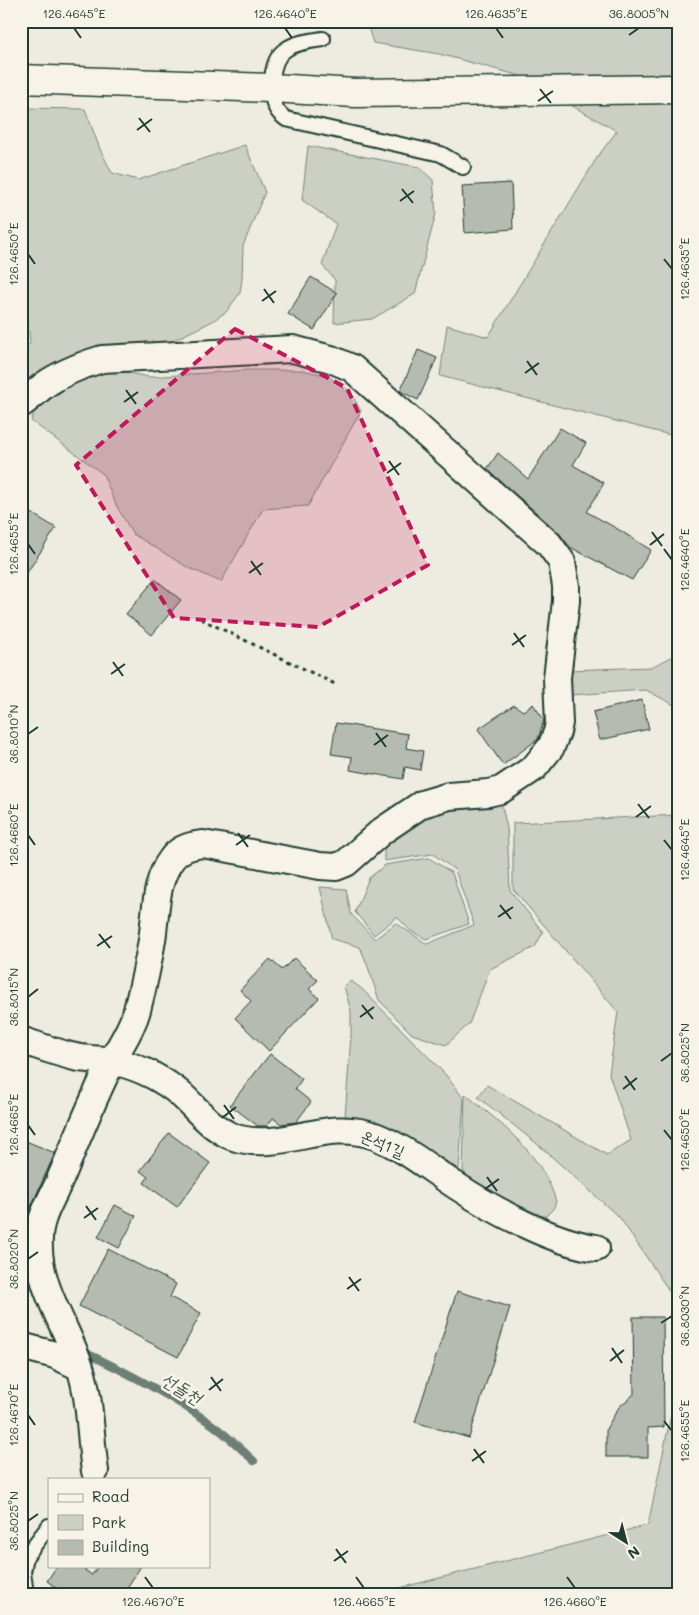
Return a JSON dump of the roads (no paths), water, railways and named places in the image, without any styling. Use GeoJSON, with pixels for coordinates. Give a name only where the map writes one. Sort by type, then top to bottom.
{"type":"FeatureCollection","features":[{"type":"Feature","properties":{"kind":"street"},"geometry":{"type":"LineString","coordinates":[[21,79],[272,88],[355,93],[678,89]]}},
{"type":"Feature","properties":{"kind":"street"},"geometry":{"type":"LineString","coordinates":[[21,404],[57,377],[102,359],[293,349],[331,359],[352,368],[549,544],[562,562],[566,586],[557,678],[559,723],[551,748],[526,775],[497,792],[449,796],[422,804],[386,828],[351,860],[338,867],[320,866],[203,844],[193,845],[179,851],[170,861],[160,882],[147,969],[136,1013],[129,1031],[112,1061],[50,1200],[39,1230],[39,1256],[44,1281],[80,1367],[90,1415],[91,1475]]}},
{"type":"Feature","properties":{"kind":"street","name":"온석1길"},"geometry":{"type":"LineString","coordinates":[[21,1040],[73,1057],[112,1061],[144,1071],[178,1092],[211,1123],[226,1134],[237,1138],[271,1141],[328,1130],[356,1131],[368,1134],[410,1154],[456,1186],[494,1208],[551,1236],[572,1244],[596,1248]]}},
{"type":"Feature","properties":{"kind":"street"},"geometry":{"type":"LineString","coordinates":[[21,1346],[55,1355],[80,1367]]}},
{"type":"Feature","properties":{"kind":"lane"},"geometry":{"type":"LineString","coordinates":[[323,39],[294,45],[281,54],[275,66],[272,88],[275,107],[286,119],[441,154],[463,167]]}},
{"type":"Feature","properties":{"kind":"lane"},"geometry":{"type":"LineString","coordinates":[[26,1594],[23,1572],[26,1559],[48,1527]]}},
{"type":"Feature","properties":{"kind":"waterway","name":"선돌천"},"geometry":{"type":"LineString","coordinates":[[86,1353],[150,1385],[180,1403],[222,1432],[254,1461]]}}]}
